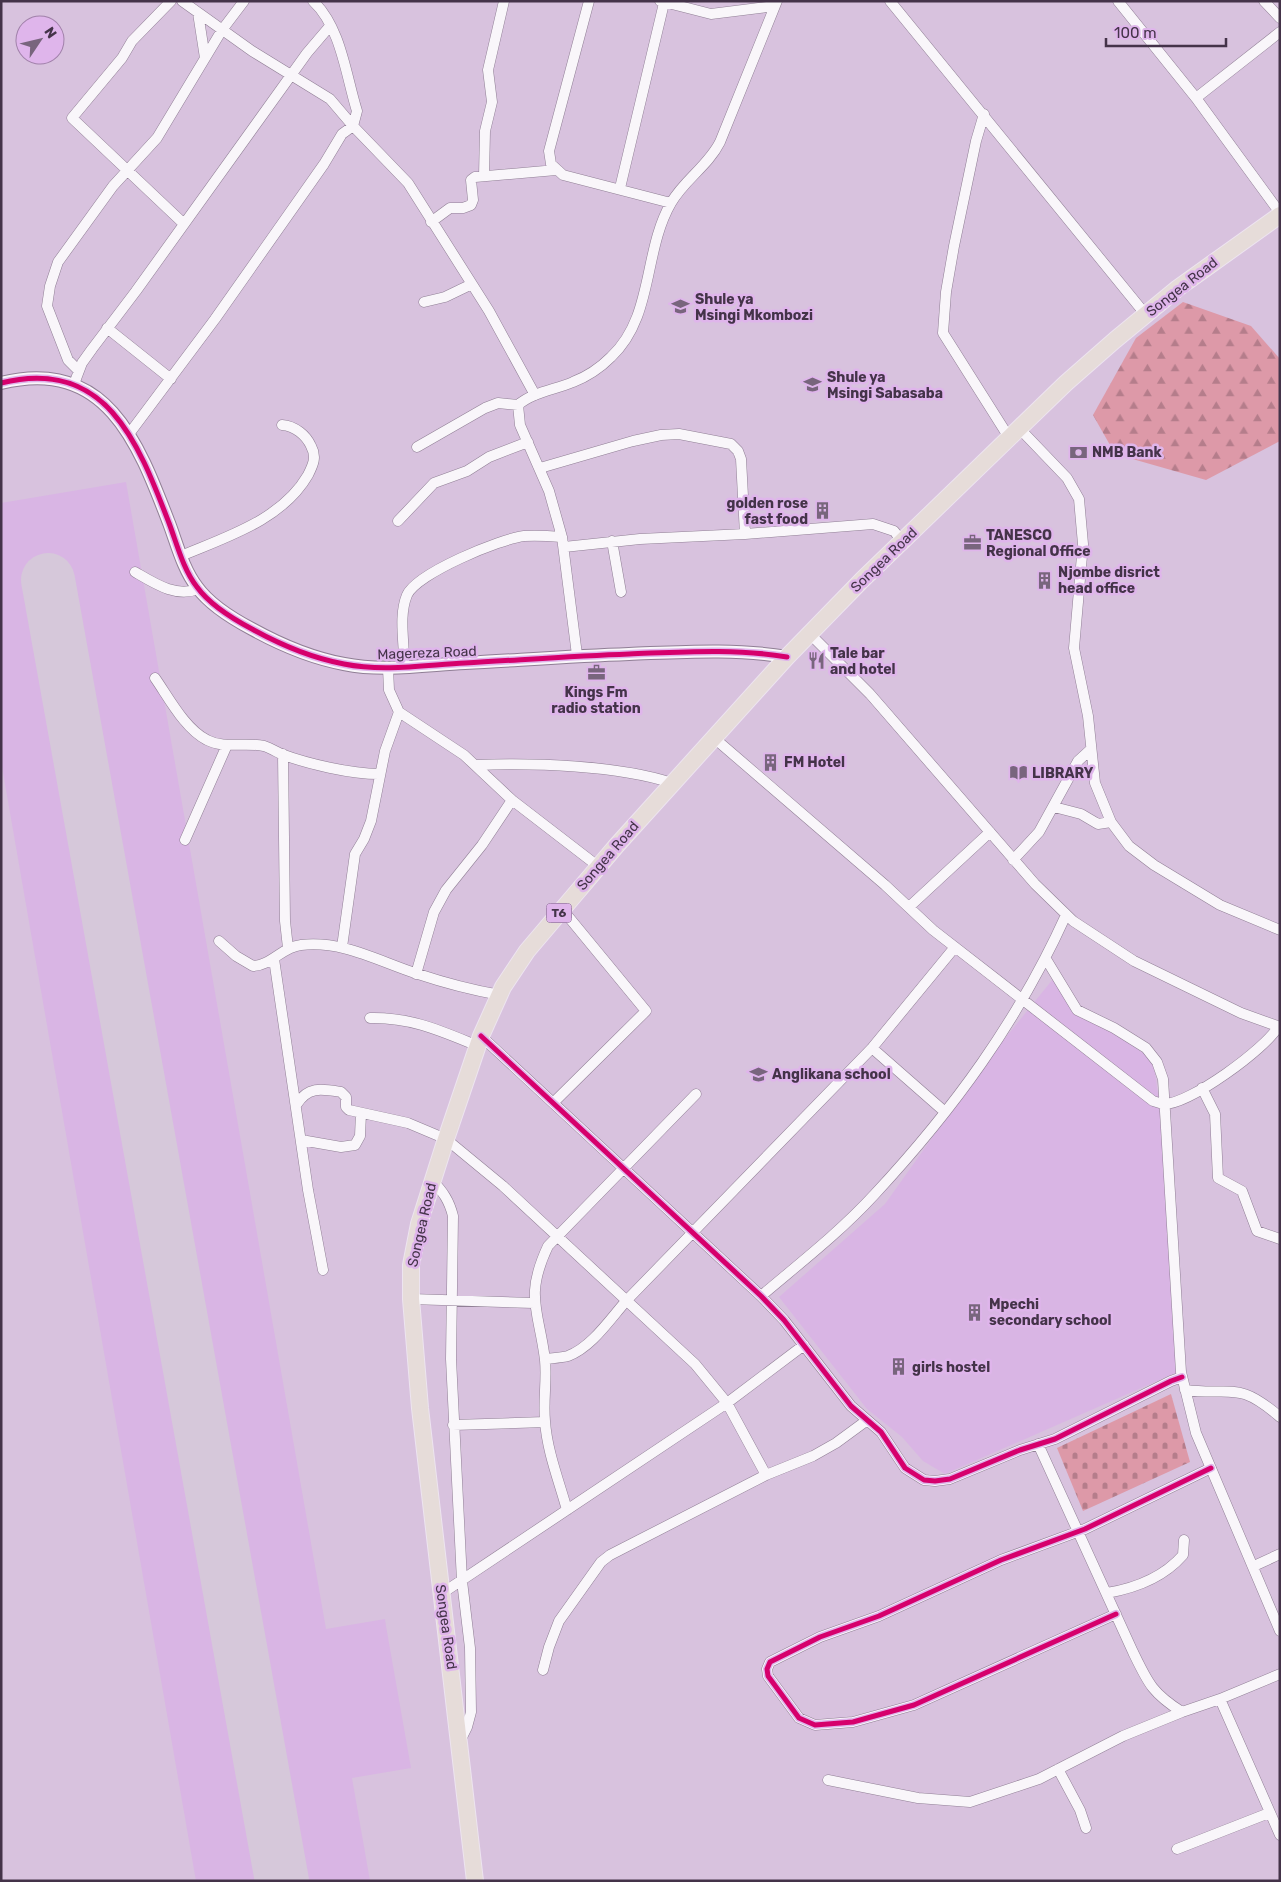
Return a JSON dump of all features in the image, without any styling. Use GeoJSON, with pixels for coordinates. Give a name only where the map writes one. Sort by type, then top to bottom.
{"type":"FeatureCollection","features":[{"type":"Feature","properties":{"kind":"highway","name":"Songea Road"},"geometry":{"type":"LineString","coordinates":[[476,1881],[441,1594],[410,1299],[411,1265],[419,1224],[432,1180],[480,1041],[500,996],[515,969],[562,909],[713,737],[809,634],[1075,375],[1178,288],[1280,214]]}},
{"type":"Feature","properties":{"kind":"street"},"geometry":{"type":"LineString","coordinates":[[172,1],[132,41],[122,58],[72,118],[183,223]]}},
{"type":"Feature","properties":{"kind":"street"},"geometry":{"type":"LineString","coordinates":[[182,1],[252,51],[330,99],[353,126],[408,183],[489,311],[535,395]]}},
{"type":"Feature","properties":{"kind":"street"},"geometry":{"type":"LineString","coordinates":[[79,371],[68,360],[59,341],[47,306],[50,286],[63,254],[107,195],[156,138],[222,30],[244,1]]}},
{"type":"Feature","properties":{"kind":"street"},"geometry":{"type":"LineString","coordinates":[[129,434],[171,379],[324,164],[338,140],[353,126],[357,111],[330,26],[313,1]]}},
{"type":"Feature","properties":{"kind":"street"},"geometry":{"type":"LineString","coordinates":[[484,176],[485,131],[492,102],[488,70],[504,1]]}},
{"type":"Feature","properties":{"kind":"street"},"geometry":{"type":"LineString","coordinates":[[589,1],[549,151],[551,164],[556,170],[573,178],[620,188],[671,203]]}},
{"type":"Feature","properties":{"kind":"street"},"geometry":{"type":"LineString","coordinates":[[890,1],[1146,315]]}},
{"type":"Feature","properties":{"kind":"street"},"geometry":{"type":"LineString","coordinates":[[1118,1],[1196,98],[1280,214]]}},
{"type":"Feature","properties":{"kind":"street"},"geometry":{"type":"LineString","coordinates":[[1264,1],[1280,18]]}},
{"type":"Feature","properties":{"kind":"street"},"geometry":{"type":"LineString","coordinates":[[417,447],[485,408],[498,403],[518,406],[535,395],[575,382],[612,356],[629,333],[644,296],[655,243],[671,203],[712,157],[776,4],[746,6],[711,14],[662,2],[620,188]]}},
{"type":"Feature","properties":{"kind":"street"},"geometry":{"type":"LineString","coordinates":[[198,13],[205,58]]}},
{"type":"Feature","properties":{"kind":"street"},"geometry":{"type":"LineString","coordinates":[[74,384],[79,371],[107,328],[136,291],[307,52],[330,26]]}},
{"type":"Feature","properties":{"kind":"street"},"geometry":{"type":"LineString","coordinates":[[1196,98],[1280,32]]}},
{"type":"Feature","properties":{"kind":"street"},"geometry":{"type":"LineString","coordinates":[[984,114],[976,141],[954,246],[946,292],[943,333],[1015,434],[1067,478],[1079,499],[1083,544],[1081,588],[1074,638],[1088,716],[1090,750],[1097,789],[1111,822],[1129,846],[1154,865],[1220,904],[1280,930]]}},
{"type":"Feature","properties":{"kind":"street"},"geometry":{"type":"LineString","coordinates":[[432,222],[450,208],[463,208],[471,205],[474,200],[471,180],[475,177],[556,170]]}},
{"type":"Feature","properties":{"kind":"street"},"geometry":{"type":"LineString","coordinates":[[424,302],[445,297],[472,284]]}},
{"type":"Feature","properties":{"kind":"street"},"geometry":{"type":"LineString","coordinates":[[107,328],[171,379]]}},
{"type":"Feature","properties":{"kind":"street","name":"Magereza Road"},"geometry":{"type":"LineString","coordinates":[[1,383],[41,376],[74,384],[93,393],[111,409],[129,434],[159,498],[181,556],[198,588],[221,609],[243,624],[286,646],[344,664],[388,668],[577,656],[729,650],[787,657]]}},
{"type":"Feature","properties":{"kind":"street"},"geometry":{"type":"LineString","coordinates":[[518,406],[520,425],[540,468],[563,542],[577,656]]}},
{"type":"Feature","properties":{"kind":"street"},"geometry":{"type":"LineString","coordinates":[[181,556],[229,536],[274,513],[297,491],[314,463],[314,452],[309,441],[299,431],[282,424]]}},
{"type":"Feature","properties":{"kind":"street"},"geometry":{"type":"LineString","coordinates":[[540,468],[633,440],[661,435],[679,434],[731,444],[738,451],[741,459],[744,534]]}},
{"type":"Feature","properties":{"kind":"street"},"geometry":{"type":"LineString","coordinates":[[398,521],[434,484],[467,471],[489,457],[528,442]]}},
{"type":"Feature","properties":{"kind":"street"},"geometry":{"type":"LineString","coordinates":[[404,667],[403,608],[408,593],[420,580],[440,568],[504,541],[524,536],[563,542],[612,541],[744,534],[873,524],[884,526],[894,531],[902,542]]}},
{"type":"Feature","properties":{"kind":"street"},"geometry":{"type":"LineString","coordinates":[[612,541],[621,592]]}},
{"type":"Feature","properties":{"kind":"street"},"geometry":{"type":"LineString","coordinates":[[135,572],[154,583],[180,592],[198,588]]}},
{"type":"Feature","properties":{"kind":"street"},"geometry":{"type":"LineString","coordinates":[[713,737],[955,948],[1144,1095],[1164,1104],[1202,1088],[1259,1049],[1279,1027],[1241,1013],[1134,961],[1102,942],[1066,915],[1013,860],[870,694],[809,634]]}},
{"type":"Feature","properties":{"kind":"street"},"geometry":{"type":"LineString","coordinates":[[388,668],[389,690],[399,712],[464,755],[512,800],[599,866]]}},
{"type":"Feature","properties":{"kind":"street"},"geometry":{"type":"LineString","coordinates":[[155,678],[196,733],[216,744],[255,745],[282,754],[354,772],[379,774]]}},
{"type":"Feature","properties":{"kind":"street"},"geometry":{"type":"LineString","coordinates":[[342,948],[355,854],[364,839],[371,821],[384,751],[399,712]]}},
{"type":"Feature","properties":{"kind":"street"},"geometry":{"type":"LineString","coordinates":[[185,840],[227,745]]}},
{"type":"Feature","properties":{"kind":"street"},"geometry":{"type":"LineString","coordinates":[[1013,860],[1040,832],[1078,761],[1090,750]]}},
{"type":"Feature","properties":{"kind":"street"},"geometry":{"type":"LineString","coordinates":[[282,754],[284,921],[288,948]]}},
{"type":"Feature","properties":{"kind":"street"},"geometry":{"type":"LineString","coordinates":[[476,765],[509,764],[646,774],[672,783]]}},
{"type":"Feature","properties":{"kind":"street"},"geometry":{"type":"LineString","coordinates":[[416,974],[434,912],[446,890],[482,845],[512,800]]}},
{"type":"Feature","properties":{"kind":"street"},"geometry":{"type":"LineString","coordinates":[[1054,807],[1081,814],[1098,824],[1111,822]]}},
{"type":"Feature","properties":{"kind":"street"},"geometry":{"type":"LineString","coordinates":[[909,907],[990,832]]}},
{"type":"Feature","properties":{"kind":"street"},"geometry":{"type":"LineString","coordinates":[[553,1104],[646,1010],[562,909]]}},
{"type":"Feature","properties":{"kind":"street"},"geometry":{"type":"LineString","coordinates":[[761,1296],[834,1234],[874,1196],[945,1112],[995,1046],[1024,1000],[1046,959],[1066,915]]}},
{"type":"Feature","properties":{"kind":"street"},"geometry":{"type":"LineString","coordinates":[[219,941],[246,963],[259,966],[276,980]]}},
{"type":"Feature","properties":{"kind":"street"},"geometry":{"type":"LineString","coordinates":[[259,966],[274,959],[288,948],[301,945],[342,948],[416,974],[500,996]]}},
{"type":"Feature","properties":{"kind":"street"},"geometry":{"type":"LineString","coordinates":[[545,1359],[567,1356],[580,1349],[872,1048],[955,948]]}},
{"type":"Feature","properties":{"kind":"street"},"geometry":{"type":"LineString","coordinates":[[274,959],[308,1190],[324,1270]]}},
{"type":"Feature","properties":{"kind":"street"},"geometry":{"type":"LineString","coordinates":[[1046,959],[1078,1011],[1114,1028],[1151,1053],[1163,1079],[1182,1377],[1192,1421],[1280,1631]]}},
{"type":"Feature","properties":{"kind":"street"},"geometry":{"type":"LineString","coordinates":[[370,1018],[411,1020],[480,1041],[553,1104],[761,1296],[804,1345],[851,1406],[866,1421],[881,1432],[905,1468],[924,1480],[950,1479],[1080,1428],[1182,1377]]}},
{"type":"Feature","properties":{"kind":"street"},"geometry":{"type":"LineString","coordinates":[[872,1048],[945,1112]]}},
{"type":"Feature","properties":{"kind":"street"},"geometry":{"type":"LineString","coordinates":[[1202,1088],[1215,1114],[1218,1178],[1242,1191],[1258,1231],[1280,1239]]}},
{"type":"Feature","properties":{"kind":"street"},"geometry":{"type":"LineString","coordinates":[[296,1104],[308,1091],[331,1090],[344,1094],[346,1107],[349,1110],[420,1127],[446,1139],[503,1186],[695,1364],[726,1403],[766,1476]]}},
{"type":"Feature","properties":{"kind":"street"},"geometry":{"type":"LineString","coordinates":[[567,1510],[545,1422],[545,1359],[534,1303],[535,1281],[548,1246],[621,1168],[696,1094]]}},
{"type":"Feature","properties":{"kind":"street"},"geometry":{"type":"LineString","coordinates":[[301,1140],[341,1146],[355,1146],[360,1136],[361,1112]]}},
{"type":"Feature","properties":{"kind":"street"},"geometry":{"type":"LineString","coordinates":[[432,1180],[444,1193],[453,1216],[451,1301],[453,1425],[462,1581],[470,1648],[472,1712],[460,1740]]}},
{"type":"Feature","properties":{"kind":"street"},"geometry":{"type":"LineString","coordinates":[[410,1299],[534,1303]]}},
{"type":"Feature","properties":{"kind":"street"},"geometry":{"type":"LineString","coordinates":[[441,1594],[726,1403],[804,1345]]}},
{"type":"Feature","properties":{"kind":"street"},"geometry":{"type":"LineString","coordinates":[[1185,1390],[1239,1391],[1254,1397],[1280,1417]]}},
{"type":"Feature","properties":{"kind":"street"},"geometry":{"type":"LineString","coordinates":[[543,1670],[559,1621],[601,1562],[623,1547],[688,1517],[766,1476],[813,1456],[836,1443],[866,1421]]}},
{"type":"Feature","properties":{"kind":"street"},"geometry":{"type":"LineString","coordinates":[[453,1425],[545,1422]]}},
{"type":"Feature","properties":{"kind":"street"},"geometry":{"type":"LineString","coordinates":[[1038,1444],[1153,1690],[1182,1712]]}},
{"type":"Feature","properties":{"kind":"street"},"geometry":{"type":"LineString","coordinates":[[1116,1614],[914,1705],[853,1722],[815,1725],[807,1723],[799,1718],[782,1699],[768,1676],[767,1669],[770,1662],[820,1637],[853,1627],[1001,1560],[1079,1531],[1211,1468]]}},
{"type":"Feature","properties":{"kind":"street"},"geometry":{"type":"LineString","coordinates":[[1107,1593],[1135,1587],[1164,1572],[1183,1555],[1184,1540]]}},
{"type":"Feature","properties":{"kind":"street"},"geometry":{"type":"LineString","coordinates":[[1254,1566],[1280,1554]]}},
{"type":"Feature","properties":{"kind":"street"},"geometry":{"type":"LineString","coordinates":[[828,1780],[872,1787],[918,1798],[965,1803],[1024,1785],[1123,1736],[1280,1674]]}},
{"type":"Feature","properties":{"kind":"street"},"geometry":{"type":"LineString","coordinates":[[1220,1699],[1280,1835]]}},
{"type":"Feature","properties":{"kind":"street"},"geometry":{"type":"LineString","coordinates":[[1058,1769],[1072,1793],[1086,1828]]}},
{"type":"Feature","properties":{"kind":"street"},"geometry":{"type":"LineString","coordinates":[[1177,1849],[1269,1813]]}},
{"type":"Feature","properties":{"kind":"shaded area"},"geometry":{"type":"Polygon","coordinates":[[[126,482],[326,1629],[385,1619],[411,1768],[352,1778],[370,1881],[196,1881],[1,761],[1,503],[126,482]]]}},
{"type":"Feature","properties":{"kind":"shaded area"},"geometry":{"type":"Polygon","coordinates":[[[1053,979],[1094,1019],[1153,1060],[1161,1114],[1180,1371],[945,1474],[923,1461],[902,1437],[867,1409],[779,1297],[885,1204],[989,1058],[1053,979]]]}},
{"type":"Feature","properties":{"kind":"green space"},"geometry":{"type":"Polygon","coordinates":[[[1183,302],[1251,326],[1280,359],[1280,441],[1206,480],[1115,454],[1093,415],[1136,338],[1183,302]]]}},
{"type":"Feature","properties":{"kind":"green space"},"geometry":{"type":"Polygon","coordinates":[[[1171,1394],[1190,1462],[1083,1511],[1057,1448],[1171,1394]]]}},
{"type":"Feature","properties":{"kind":"runway"},"geometry":{"type":"LineString","coordinates":[[48,580],[282,1881]]}},
{"type":"Feature","properties":{"kind":"cycle path"},"geometry":{"type":"LineString","coordinates":[[1,383],[37,378],[67,383],[92,395],[113,413],[130,436],[144,463],[184,564],[202,594],[222,611],[245,625],[308,655],[344,664],[374,668],[688,652],[747,652],[787,657]]}},
{"type":"Feature","properties":{"kind":"cycle path"},"geometry":{"type":"LineString","coordinates":[[481,1036],[761,1296],[784,1320],[851,1406],[881,1432],[905,1468],[924,1480],[950,1479],[1020,1450],[1055,1439],[1182,1377]]}},
{"type":"Feature","properties":{"kind":"cycle path"},"geometry":{"type":"LineString","coordinates":[[1116,1614],[914,1705],[853,1722],[815,1725],[799,1718],[768,1676],[767,1669],[770,1662],[820,1637],[879,1616],[1001,1560],[1085,1529],[1211,1468]]}},
{"type":"Feature","properties":{"kind":"place","name":"Shule ya Msingi Mkombozi"},"geometry":{"type":"Point","coordinates":[681,307]}},
{"type":"Feature","properties":{"kind":"place","name":"Shule ya Msingi Sabasaba"},"geometry":{"type":"Point","coordinates":[813,385]}},
{"type":"Feature","properties":{"kind":"place","name":"NMB Bank"},"geometry":{"type":"Point","coordinates":[1078,452]}},
{"type":"Feature","properties":{"kind":"place","name":"golden rose fast food"},"geometry":{"type":"Point","coordinates":[822,511]}},
{"type":"Feature","properties":{"kind":"place","name":"TANESCO Regional Office"},"geometry":{"type":"Point","coordinates":[972,543]}},
{"type":"Feature","properties":{"kind":"place","name":"Njombe disrict head office"},"geometry":{"type":"Point","coordinates":[1044,580]}},
{"type":"Feature","properties":{"kind":"place","name":"Tale bar and hotel"},"geometry":{"type":"Point","coordinates":[816,661]}},
{"type":"Feature","properties":{"kind":"place","name":"Kings Fm radio station"},"geometry":{"type":"Point","coordinates":[596,672]}},
{"type":"Feature","properties":{"kind":"place","name":"FM Hotel"},"geometry":{"type":"Point","coordinates":[770,762]}},
{"type":"Feature","properties":{"kind":"place","name":"LIBRARY"},"geometry":{"type":"Point","coordinates":[1018,773]}},
{"type":"Feature","properties":{"kind":"place","name":"Anglikana school"},"geometry":{"type":"Point","coordinates":[758,1074]}},
{"type":"Feature","properties":{"kind":"place","name":"Mpechi secondary school"},"geometry":{"type":"Point","coordinates":[975,1312]}},
{"type":"Feature","properties":{"kind":"place","name":"girls hostel"},"geometry":{"type":"Point","coordinates":[898,1367]}}]}
